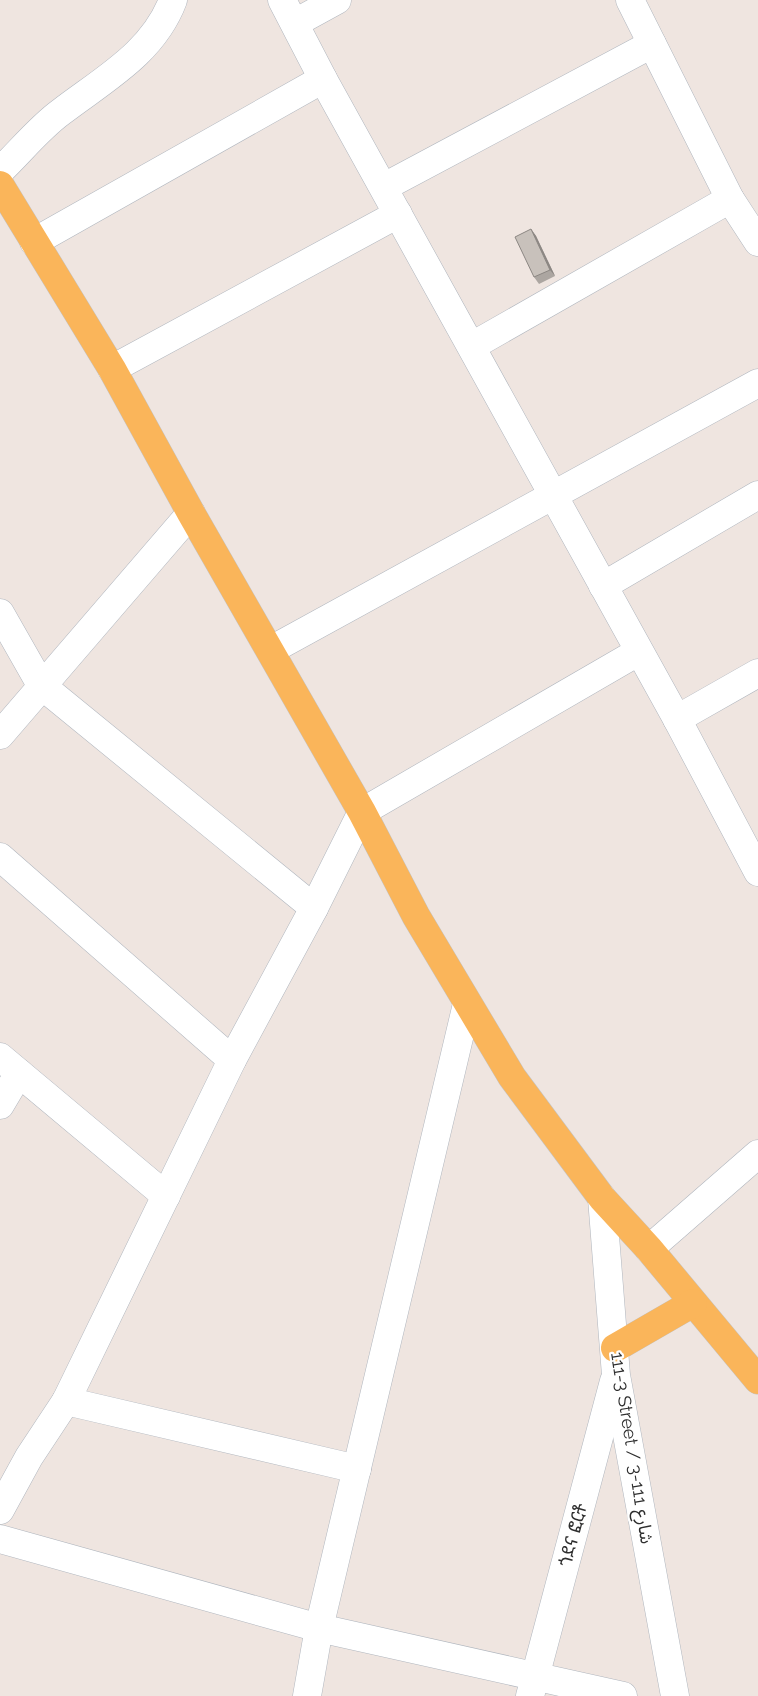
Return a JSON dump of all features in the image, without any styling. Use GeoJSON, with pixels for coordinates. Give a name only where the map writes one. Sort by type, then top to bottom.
{"type":"FeatureCollection","features":[{"type":"Feature","properties":{"kind":"main road"},"geometry":{"type":"LineString","coordinates":[[0,185],[112,369],[191,513],[362,812],[416,916],[512,1077],[602,1198],[649,1249],[758,1380]]}},
{"type":"Feature","properties":{"kind":"main road"},"geometry":{"type":"LineString","coordinates":[[615,1348],[693,1303]]}},
{"type":"Feature","properties":{"kind":"street"},"geometry":{"type":"LineString","coordinates":[[0,171],[59,113],[97,87],[139,53],[166,18],[173,0]]}},
{"type":"Feature","properties":{"kind":"street"},"geometry":{"type":"LineString","coordinates":[[337,0],[288,11],[323,79],[472,346],[638,652],[677,719],[758,872]]}},
{"type":"Feature","properties":{"kind":"street"},"geometry":{"type":"LineString","coordinates":[[630,0],[730,199],[758,242]]}},
{"type":"Feature","properties":{"kind":"street"},"geometry":{"type":"LineString","coordinates":[[384,187],[652,44]]}},
{"type":"Feature","properties":{"kind":"street"},"geometry":{"type":"LineString","coordinates":[[34,242],[323,79]]}},
{"type":"Feature","properties":{"kind":"street"},"geometry":{"type":"LineString","coordinates":[[472,346],[730,199]]}},
{"type":"Feature","properties":{"kind":"street"},"geometry":{"type":"LineString","coordinates":[[112,369],[398,214]]}},
{"type":"Feature","properties":{"kind":"street"},"geometry":{"type":"LineString","coordinates":[[271,650],[758,384]]}},
{"type":"Feature","properties":{"kind":"street"},"geometry":{"type":"LineString","coordinates":[[603,586],[758,495]]}},
{"type":"Feature","properties":{"kind":"street"},"geometry":{"type":"LineString","coordinates":[[0,735],[41,685],[191,513]]}},
{"type":"Feature","properties":{"kind":"street"},"geometry":{"type":"LineString","coordinates":[[0,613],[41,685],[314,908]]}},
{"type":"Feature","properties":{"kind":"street"},"geometry":{"type":"LineString","coordinates":[[0,1510],[30,1457],[66,1401],[232,1060],[314,908],[362,812],[638,652]]}},
{"type":"Feature","properties":{"kind":"street"},"geometry":{"type":"LineString","coordinates":[[677,719],[758,673]]}},
{"type":"Feature","properties":{"kind":"street"},"geometry":{"type":"LineString","coordinates":[[0,857],[232,1060]]}},
{"type":"Feature","properties":{"kind":"street"},"geometry":{"type":"LineString","coordinates":[[307,1696],[319,1628],[467,1004]]}},
{"type":"Feature","properties":{"kind":"street"},"geometry":{"type":"LineString","coordinates":[[0,1105],[9,1065],[166,1196]]}},
{"type":"Feature","properties":{"kind":"street"},"geometry":{"type":"LineString","coordinates":[[649,1249],[758,1154]]}},
{"type":"Feature","properties":{"kind":"street","name":"111-3 Street / شارع 111-3"},"geometry":{"type":"LineString","coordinates":[[602,1198],[616,1374],[675,1696]]}},
{"type":"Feature","properties":{"kind":"street","name":"ጎደና ፎርቶ"},"geometry":{"type":"LineString","coordinates":[[533,1686],[616,1374]]}},
{"type":"Feature","properties":{"kind":"street"},"geometry":{"type":"LineString","coordinates":[[66,1401],[357,1468]]}},
{"type":"Feature","properties":{"kind":"street"},"geometry":{"type":"LineString","coordinates":[[0,1539],[533,1686],[623,1696]]}},
{"type":"Feature","properties":{"kind":"building"},"geometry":{"type":"Polygon","coordinates":[[[531,229],[550,270],[534,277],[515,237],[531,229]]]}}]}
